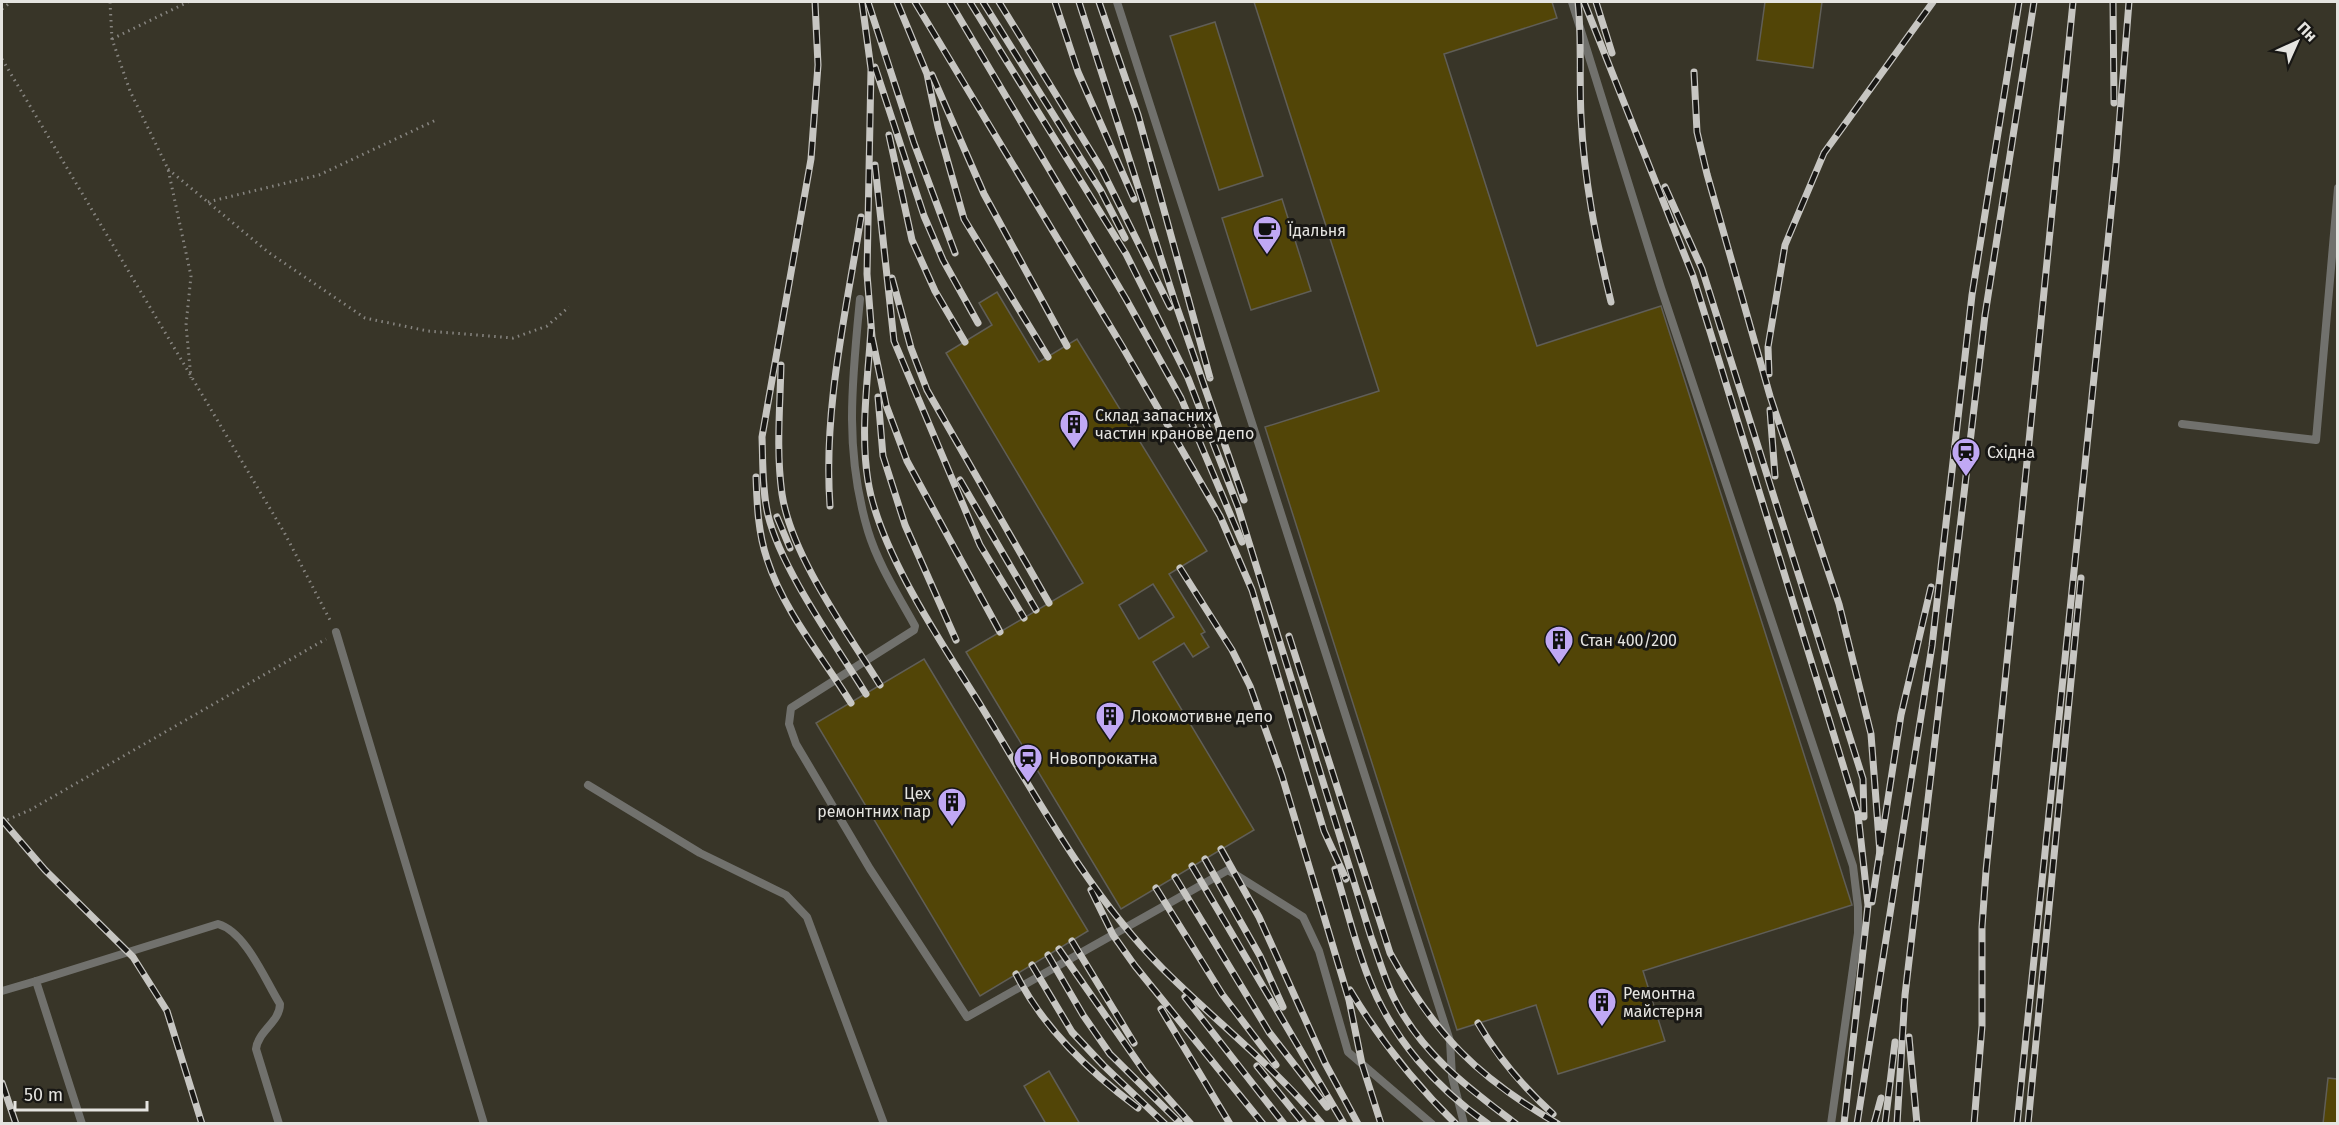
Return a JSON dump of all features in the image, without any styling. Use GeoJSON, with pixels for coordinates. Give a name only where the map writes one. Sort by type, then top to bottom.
{"type":"FeatureCollection","features":[{"type":"Feature","properties":{"kind":"lane"},"geometry":{"type":"LineString","coordinates":[[1117,2],[1449,1041],[1452,1076],[1464,1124]]}},
{"type":"Feature","properties":{"kind":"lane"},"geometry":{"type":"LineString","coordinates":[[1572,2],[1661,288],[1853,866],[1858,908],[1858,933],[1831,1124]]}},
{"type":"Feature","properties":{"kind":"lane"},"geometry":{"type":"LineString","coordinates":[[2182,424],[2316,440],[2337,188]]}},
{"type":"Feature","properties":{"kind":"lane"},"geometry":{"type":"LineString","coordinates":[[861,299],[850,423],[856,482],[868,533],[915,626],[914,630],[852,671],[791,708],[789,724],[796,744],[870,869],[967,1017],[1228,870],[1303,916],[1320,951],[1348,1052],[1432,1124]]}},
{"type":"Feature","properties":{"kind":"lane"},"geometry":{"type":"LineString","coordinates":[[336,632],[484,1124]]}},
{"type":"Feature","properties":{"kind":"lane"},"geometry":{"type":"LineString","coordinates":[[588,785],[700,853],[786,895],[807,917],[884,1124]]}},
{"type":"Feature","properties":{"kind":"lane"},"geometry":{"type":"LineString","coordinates":[[2,991],[218,924],[230,927],[241,939],[280,1004],[280,1012],[257,1041],[256,1049],[279,1124]]}},
{"type":"Feature","properties":{"kind":"lane"},"geometry":{"type":"LineString","coordinates":[[36,981],[82,1124]]}},
{"type":"Feature","properties":{"kind":"path"},"geometry":{"type":"LineString","coordinates":[[2,9],[11,2]]}},
{"type":"Feature","properties":{"kind":"path"},"geometry":{"type":"LineString","coordinates":[[110,2],[112,39],[130,91],[168,169],[191,276],[186,325],[191,379]]}},
{"type":"Feature","properties":{"kind":"path"},"geometry":{"type":"LineString","coordinates":[[112,39],[188,2]]}},
{"type":"Feature","properties":{"kind":"path"},"geometry":{"type":"LineString","coordinates":[[2,59],[284,532],[336,632],[297,658],[184,719],[30,810],[2,822]]}},
{"type":"Feature","properties":{"kind":"path"},"geometry":{"type":"LineString","coordinates":[[208,202],[319,175],[436,120]]}},
{"type":"Feature","properties":{"kind":"path"},"geometry":{"type":"LineString","coordinates":[[168,169],[268,252],[365,318],[428,331],[513,339],[547,326],[569,307]]}},
{"type":"Feature","properties":{"kind":"shaded area"},"geometry":{"type":"Polygon","coordinates":[[[2,2],[2337,2],[2337,1123],[2,1124],[2,2]]]}},
{"type":"Feature","properties":{"kind":"building","name":"Стан 400/200"},"geometry":{"type":"Polygon","coordinates":[[[1254,2],[1552,2],[1557,18],[1444,54],[1537,346],[1661,306],[1852,905],[1643,971],[1665,1041],[1558,1074],[1536,1005],[1457,1030],[1265,427],[1379,391],[1254,2]]]}},
{"type":"Feature","properties":{"kind":"building"},"geometry":{"type":"Polygon","coordinates":[[[1765,2],[1822,2],[1813,68],[1757,60],[1765,2]]]}},
{"type":"Feature","properties":{"kind":"building"},"geometry":{"type":"Polygon","coordinates":[[[1215,22],[1263,176],[1219,190],[1170,36],[1215,22]]]}},
{"type":"Feature","properties":{"kind":"building","name":"Їдальня"},"geometry":{"type":"Polygon","coordinates":[[[1282,199],[1311,291],[1251,310],[1222,218],[1282,199]]]}},
{"type":"Feature","properties":{"kind":"building"},"geometry":{"type":"Polygon","coordinates":[[[997,292],[1039,362],[1077,339],[1207,551],[1169,574],[1205,632],[1201,634],[1209,647],[1193,657],[1184,643],[1153,662],[1254,830],[1121,909],[966,652],[1083,583],[946,353],[992,325],[979,303],[997,292]],[[1153,584],[1119,605],[1139,639],[1174,617],[1153,584]]]}},
{"type":"Feature","properties":{"kind":"building","name":"Цех ремонтних пар"},"geometry":{"type":"Polygon","coordinates":[[[924,659],[1088,931],[980,996],[816,723],[924,659]]]}},
{"type":"Feature","properties":{"kind":"building"},"geometry":{"type":"Polygon","coordinates":[[[1049,1071],[1080,1124],[1046,1124],[1024,1086],[1049,1071]]]}},
{"type":"Feature","properties":{"kind":"building"},"geometry":{"type":"Polygon","coordinates":[[[2328,1078],[2337,1079],[2337,1124],[2323,1124],[2328,1078]]]}},
{"type":"Feature","properties":{"kind":"railway"},"geometry":{"type":"LineString","coordinates":[[815,2],[818,65],[811,159],[762,437],[764,486],[768,515],[785,559],[811,606],[866,694]]}},
{"type":"Feature","properties":{"kind":"railway"},"geometry":{"type":"LineString","coordinates":[[862,2],[871,69],[867,274],[872,337],[886,405],[907,461],[1000,632]]}},
{"type":"Feature","properties":{"kind":"railway"},"geometry":{"type":"LineString","coordinates":[[868,2],[914,143],[955,253]]}},
{"type":"Feature","properties":{"kind":"railway"},"geometry":{"type":"LineString","coordinates":[[897,2],[927,74],[938,127],[964,219],[1048,357]]}},
{"type":"Feature","properties":{"kind":"railway"},"geometry":{"type":"LineString","coordinates":[[915,2],[1122,346],[1220,516],[1252,590],[1324,831],[1346,879]]}},
{"type":"Feature","properties":{"kind":"railway"},"geometry":{"type":"LineString","coordinates":[[950,2],[1126,299],[1181,398],[1242,542]]}},
{"type":"Feature","properties":{"kind":"railway"},"geometry":{"type":"LineString","coordinates":[[970,2],[1126,254],[1188,378],[1238,507],[1371,937],[1392,994],[1407,1021],[1434,1055],[1465,1084],[1516,1124]]}},
{"type":"Feature","properties":{"kind":"railway"},"geometry":{"type":"LineString","coordinates":[[983,2],[1101,191],[1125,238]]}},
{"type":"Feature","properties":{"kind":"railway"},"geometry":{"type":"LineString","coordinates":[[999,2],[1101,168],[1170,307]]}},
{"type":"Feature","properties":{"kind":"railway"},"geometry":{"type":"LineString","coordinates":[[1055,2],[1078,72],[1134,199]]}},
{"type":"Feature","properties":{"kind":"railway"},"geometry":{"type":"LineString","coordinates":[[1079,2],[1175,302],[1244,500]]}},
{"type":"Feature","properties":{"kind":"railway"},"geometry":{"type":"LineString","coordinates":[[1099,2],[1138,115],[1210,378]]}},
{"type":"Feature","properties":{"kind":"railway"},"geometry":{"type":"LineString","coordinates":[[1578,2],[1581,116],[1585,163],[1596,233],[1611,302]]}},
{"type":"Feature","properties":{"kind":"railway"},"geometry":{"type":"LineString","coordinates":[[1584,2],[1693,276],[1858,814],[1868,905],[1844,1124]]}},
{"type":"Feature","properties":{"kind":"railway"},"geometry":{"type":"LineString","coordinates":[[1596,2],[1612,53]]}},
{"type":"Feature","properties":{"kind":"railway"},"geometry":{"type":"LineString","coordinates":[[1769,374],[1768,347],[1785,245],[1824,153],[1933,2]]}},
{"type":"Feature","properties":{"kind":"railway"},"geometry":{"type":"LineString","coordinates":[[1857,1124],[1932,646],[1972,295],[2019,2]]}},
{"type":"Feature","properties":{"kind":"railway"},"geometry":{"type":"LineString","coordinates":[[1897,1124],[1905,995],[1985,315],[2034,2]]}},
{"type":"Feature","properties":{"kind":"railway"},"geometry":{"type":"LineString","coordinates":[[1974,1124],[1982,1026],[1982,927],[1986,871],[2073,2]]}},
{"type":"Feature","properties":{"kind":"railway"},"geometry":{"type":"LineString","coordinates":[[2113,2],[2114,103]]}},
{"type":"Feature","properties":{"kind":"railway"},"geometry":{"type":"LineString","coordinates":[[2017,1124],[2116,164],[2129,2]]}},
{"type":"Feature","properties":{"kind":"railway"},"geometry":{"type":"LineString","coordinates":[[875,67],[924,216],[943,260],[978,323]]}},
{"type":"Feature","properties":{"kind":"railway"},"geometry":{"type":"LineString","coordinates":[[1694,72],[1697,132],[1707,174],[1770,396],[1839,604],[1871,734],[1880,853]]}},
{"type":"Feature","properties":{"kind":"railway"},"geometry":{"type":"LineString","coordinates":[[932,75],[984,194],[1067,346]]}},
{"type":"Feature","properties":{"kind":"railway"},"geometry":{"type":"LineString","coordinates":[[889,135],[912,240],[935,291],[965,342]]}},
{"type":"Feature","properties":{"kind":"railway"},"geometry":{"type":"LineString","coordinates":[[875,165],[894,341],[980,545],[1024,618]]}},
{"type":"Feature","properties":{"kind":"railway"},"geometry":{"type":"LineString","coordinates":[[1665,187],[1702,269],[1863,779],[1864,817]]}},
{"type":"Feature","properties":{"kind":"railway"},"geometry":{"type":"LineString","coordinates":[[830,506],[830,433],[833,397],[861,217]]}},
{"type":"Feature","properties":{"kind":"railway"},"geometry":{"type":"LineString","coordinates":[[892,278],[911,348],[927,390],[1049,603]]}},
{"type":"Feature","properties":{"kind":"railway"},"geometry":{"type":"LineString","coordinates":[[871,329],[865,424],[868,481],[874,508],[885,537],[914,597],[1064,842],[1110,908],[1162,968],[1284,1082],[1322,1124]]}},
{"type":"Feature","properties":{"kind":"railway"},"geometry":{"type":"LineString","coordinates":[[781,365],[779,462],[787,518],[808,567],[880,685]]}},
{"type":"Feature","properties":{"kind":"railway"},"geometry":{"type":"LineString","coordinates":[[878,397],[883,456],[905,525],[956,640]]}},
{"type":"Feature","properties":{"kind":"railway"},"geometry":{"type":"LineString","coordinates":[[1770,410],[1775,476]]}},
{"type":"Feature","properties":{"kind":"railway"},"geometry":{"type":"LineString","coordinates":[[756,477],[762,539],[774,578],[804,633],[851,703]]}},
{"type":"Feature","properties":{"kind":"railway"},"geometry":{"type":"LineString","coordinates":[[960,480],[1036,610]]}},
{"type":"Feature","properties":{"kind":"railway"},"geometry":{"type":"LineString","coordinates":[[777,517],[790,548]]}},
{"type":"Feature","properties":{"kind":"railway"},"geometry":{"type":"LineString","coordinates":[[1180,568],[1232,650],[1250,686],[1282,776],[1349,1000],[1362,1064],[1381,1124]]}},
{"type":"Feature","properties":{"kind":"railway"},"geometry":{"type":"LineString","coordinates":[[2028,1124],[2081,578]]}},
{"type":"Feature","properties":{"kind":"railway"},"geometry":{"type":"LineString","coordinates":[[1872,902],[1901,715],[1931,587]]}},
{"type":"Feature","properties":{"kind":"railway"},"geometry":{"type":"LineString","coordinates":[[1289,636],[1390,953],[1424,1008],[1460,1052],[1504,1089],[1558,1124]]}},
{"type":"Feature","properties":{"kind":"railway"},"geometry":{"type":"LineString","coordinates":[[2,820],[45,870],[133,957],[167,1011],[202,1124]]}},
{"type":"Feature","properties":{"kind":"railway"},"geometry":{"type":"LineString","coordinates":[[1221,849],[1259,917],[1325,1063],[1358,1124]]}},
{"type":"Feature","properties":{"kind":"railway"},"geometry":{"type":"LineString","coordinates":[[1205,859],[1260,956],[1283,1007]]}},
{"type":"Feature","properties":{"kind":"railway"},"geometry":{"type":"LineString","coordinates":[[1192,866],[1344,1124]]}},
{"type":"Feature","properties":{"kind":"railway"},"geometry":{"type":"LineString","coordinates":[[1335,869],[1364,966],[1390,1022],[1403,1042],[1434,1078],[1451,1095],[1488,1124]]}},
{"type":"Feature","properties":{"kind":"railway"},"geometry":{"type":"LineString","coordinates":[[1175,877],[1269,1032],[1327,1107]]}},
{"type":"Feature","properties":{"kind":"railway"},"geometry":{"type":"LineString","coordinates":[[1156,888],[1222,994],[1276,1065]]}},
{"type":"Feature","properties":{"kind":"railway"},"geometry":{"type":"LineString","coordinates":[[1091,890],[1113,935],[1135,966],[1263,1124]]}},
{"type":"Feature","properties":{"kind":"railway"},"geometry":{"type":"LineString","coordinates":[[1072,941],[1134,1043]]}},
{"type":"Feature","properties":{"kind":"railway"},"geometry":{"type":"LineString","coordinates":[[1059,949],[1144,1071],[1191,1124]]}},
{"type":"Feature","properties":{"kind":"railway"},"geometry":{"type":"LineString","coordinates":[[1048,955],[1083,1015],[1110,1054],[1179,1122]]}},
{"type":"Feature","properties":{"kind":"railway"},"geometry":{"type":"LineString","coordinates":[[1032,965],[1072,1032],[1165,1124]]}},
{"type":"Feature","properties":{"kind":"railway"},"geometry":{"type":"LineString","coordinates":[[1016,974],[1040,1013],[1069,1048],[1138,1108]]}},
{"type":"Feature","properties":{"kind":"railway"},"geometry":{"type":"LineString","coordinates":[[1350,990],[1398,1060],[1456,1124]]}},
{"type":"Feature","properties":{"kind":"railway"},"geometry":{"type":"LineString","coordinates":[[1185,997],[1284,1124]]}},
{"type":"Feature","properties":{"kind":"railway"},"geometry":{"type":"LineString","coordinates":[[1161,1009],[1230,1124]]}},
{"type":"Feature","properties":{"kind":"railway"},"geometry":{"type":"LineString","coordinates":[[1478,1023],[1512,1072],[1553,1114]]}},
{"type":"Feature","properties":{"kind":"railway"},"geometry":{"type":"LineString","coordinates":[[1909,1037],[1917,1124]]}},
{"type":"Feature","properties":{"kind":"railway"},"geometry":{"type":"LineString","coordinates":[[1885,1124],[1895,1042]]}},
{"type":"Feature","properties":{"kind":"railway"},"geometry":{"type":"LineString","coordinates":[[1257,1066],[1304,1124]]}},
{"type":"Feature","properties":{"kind":"railway"},"geometry":{"type":"LineString","coordinates":[[2,1083],[16,1124]]}},
{"type":"Feature","properties":{"kind":"railway"},"geometry":{"type":"LineString","coordinates":[[1874,1124],[1881,1098]]}},
{"type":"Feature","properties":{"kind":"place","name":"Їдальня"},"geometry":{"type":"Point","coordinates":[1267,256]}},
{"type":"Feature","properties":{"kind":"place","name":"Склад запасних частин кранове депо"},"geometry":{"type":"Point","coordinates":[1074,450]}},
{"type":"Feature","properties":{"kind":"place","name":"Східна"},"geometry":{"type":"Point","coordinates":[1966,478]}},
{"type":"Feature","properties":{"kind":"place","name":"Стан 400/200"},"geometry":{"type":"Point","coordinates":[1559,666]}},
{"type":"Feature","properties":{"kind":"place","name":"Локомотивне депо"},"geometry":{"type":"Point","coordinates":[1110,742]}},
{"type":"Feature","properties":{"kind":"place","name":"Новопрокатна"},"geometry":{"type":"Point","coordinates":[1028,784]}},
{"type":"Feature","properties":{"kind":"place","name":"Цех ремонтних пар"},"geometry":{"type":"Point","coordinates":[952,828]}},
{"type":"Feature","properties":{"kind":"place","name":"Ремонтна майстерня"},"geometry":{"type":"Point","coordinates":[1602,1028]}}]}
